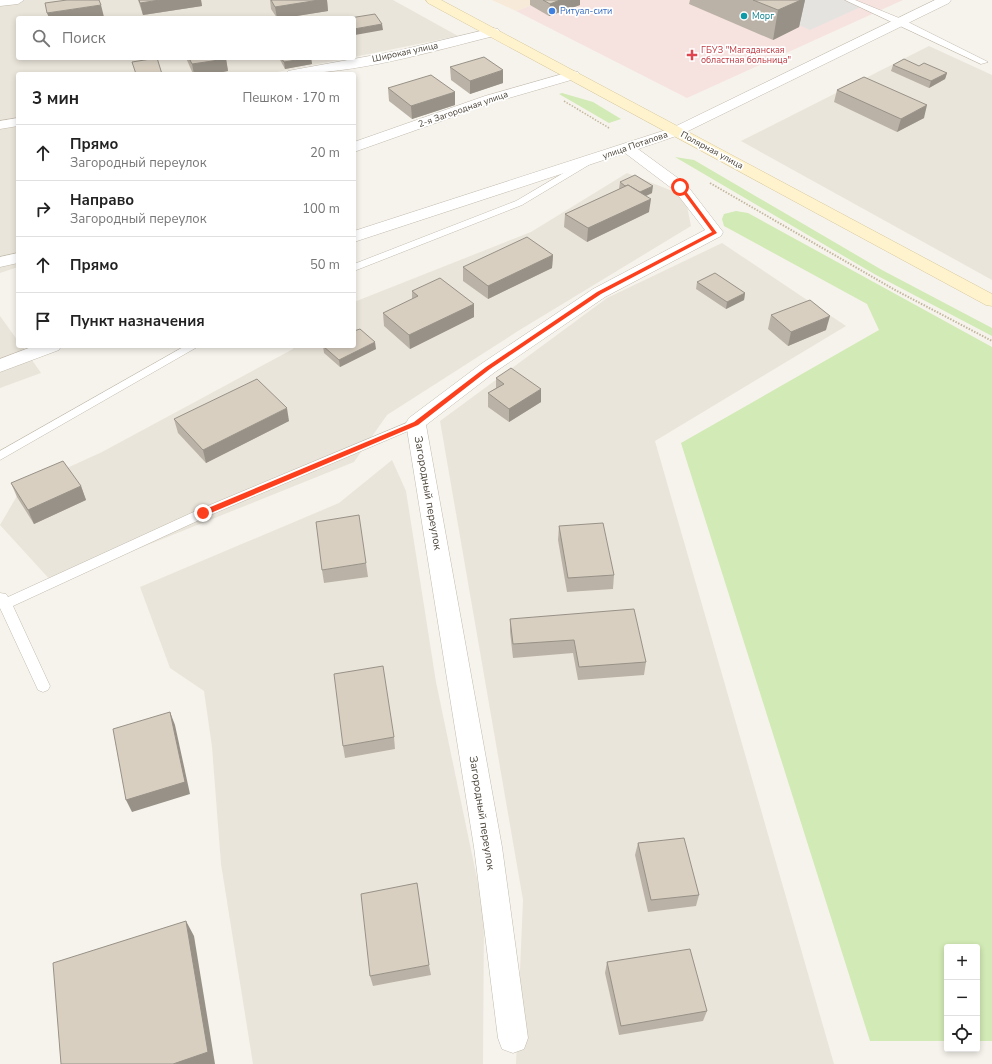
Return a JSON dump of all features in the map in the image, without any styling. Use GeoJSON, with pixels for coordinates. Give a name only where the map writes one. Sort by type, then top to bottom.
{"type":"FeatureCollection","features":[{"type":"Feature","properties":{"kind":"main road","name":"Полярная улица"},"geometry":{"type":"LineString","coordinates":[[432,0],[992,301]]}},
{"type":"Feature","properties":{"kind":"street"},"geometry":{"type":"LineString","coordinates":[[0,2],[18,0]]}},
{"type":"Feature","properties":{"kind":"street","name":"улица Потапова"},"geometry":{"type":"LineString","coordinates":[[356,236],[677,131],[945,0]]}},
{"type":"Feature","properties":{"kind":"street","name":"Широкая улица"},"geometry":{"type":"LineString","coordinates":[[304,72],[397,55],[493,32]]}},
{"type":"Feature","properties":{"kind":"street","name":"2-я Загородная улица"},"geometry":{"type":"LineString","coordinates":[[356,146],[551,80],[573,75]]}},
{"type":"Feature","properties":{"kind":"street"},"geometry":{"type":"LineString","coordinates":[[0,125],[16,122]]}},
{"type":"Feature","properties":{"kind":"street","name":"Загородный переулок"},"geometry":{"type":"LineString","coordinates":[[513,1038],[488,848],[416,423],[488,368],[599,293],[715,232],[680,187],[633,145]]}},
{"type":"Feature","properties":{"kind":"street"},"geometry":{"type":"LineString","coordinates":[[0,262],[16,258]]}},
{"type":"Feature","properties":{"kind":"street"},"geometry":{"type":"LineString","coordinates":[[0,366],[47,348]]}},
{"type":"Feature","properties":{"kind":"lane"},"geometry":{"type":"LineString","coordinates":[[849,0],[901,22],[984,62]]}},
{"type":"Feature","properties":{"kind":"lane"},"geometry":{"type":"LineString","coordinates":[[356,267],[519,203],[589,161]]}},
{"type":"Feature","properties":{"kind":"lane"},"geometry":{"type":"LineString","coordinates":[[0,456],[189,348]]}},
{"type":"Feature","properties":{"kind":"lane"},"geometry":{"type":"LineString","coordinates":[[43,686],[3,600],[416,423]]}},
{"type":"Feature","properties":{"kind":"path"},"geometry":{"type":"LineString","coordinates":[[551,80],[551,94],[610,129],[633,145]]}},
{"type":"Feature","properties":{"kind":"path"},"geometry":{"type":"LineString","coordinates":[[707,182],[897,290],[992,341]]}},
{"type":"Feature","properties":{"kind":"shaded area"},"geometry":{"type":"Polygon","coordinates":[[[0,0],[393,0],[458,36],[356,57],[356,16],[16,16],[16,60],[339,60],[277,72],[16,72],[16,268],[0,273],[0,0]]]}},
{"type":"Feature","properties":{"kind":"shaded area"},"geometry":{"type":"Polygon","coordinates":[[[492,0],[547,0],[516,11],[492,0]]]}},
{"type":"Feature","properties":{"kind":"shaded area","name":"ГБУЗ \"Магаданская областная больница\""},"geometry":{"type":"Polygon","coordinates":[[[547,0],[903,0],[687,98],[516,11],[547,0]]]}},
{"type":"Feature","properties":{"kind":"shaded area"},"geometry":{"type":"Polygon","coordinates":[[[753,0],[849,0],[863,6],[810,30],[749,2],[753,0]]]}},
{"type":"Feature","properties":{"kind":"shaded area"},"geometry":{"type":"Polygon","coordinates":[[[929,46],[992,75],[992,280],[741,141],[929,46]]]}},
{"type":"Feature","properties":{"kind":"shaded area"},"geometry":{"type":"Polygon","coordinates":[[[627,173],[685,196],[691,226],[518,331],[387,415],[354,462],[53,583],[0,525],[21,489],[102,452],[293,348],[356,348],[356,301],[531,232],[627,173]]]}},
{"type":"Feature","properties":{"kind":"shaded area"},"geometry":{"type":"Polygon","coordinates":[[[722,243],[846,326],[655,441],[834,1064],[516,1064],[523,900],[440,421],[607,298],[722,243]]]}},
{"type":"Feature","properties":{"kind":"shaded area"},"geometry":{"type":"Polygon","coordinates":[[[0,316],[16,338],[16,348],[23,348],[41,373],[0,388],[0,316]]]}},
{"type":"Feature","properties":{"kind":"shaded area"},"geometry":{"type":"Polygon","coordinates":[[[392,460],[406,491],[436,682],[484,912],[483,1064],[253,1064],[221,864],[212,747],[204,691],[170,668],[140,587],[339,503],[392,460]]]}},
{"type":"Feature","properties":{"kind":"green space"},"geometry":{"type":"Polygon","coordinates":[[[562,93],[593,102],[621,119],[609,123],[559,94],[562,93]]]}},
{"type":"Feature","properties":{"kind":"green space"},"geometry":{"type":"Polygon","coordinates":[[[675,157],[694,160],[882,270],[992,328],[992,336],[876,275],[675,157]]]}},
{"type":"Feature","properties":{"kind":"green space"},"geometry":{"type":"Polygon","coordinates":[[[736,211],[748,213],[992,347],[992,1041],[980,1041],[980,944],[944,944],[944,1041],[870,1041],[681,443],[879,330],[867,304],[724,226],[722,219],[724,214],[736,211]]]}},
{"type":"Feature","properties":{"kind":"building"},"geometry":{"type":"Polygon","coordinates":[[[67,0],[99,0],[101,5],[47,13],[45,3],[67,0]]]}},
{"type":"Feature","properties":{"kind":"building"},"geometry":{"type":"Polygon","coordinates":[[[139,0],[160,0],[140,3],[139,0]]]}},
{"type":"Feature","properties":{"kind":"building"},"geometry":{"type":"Polygon","coordinates":[[[271,0],[319,0],[275,7],[271,0]]]}},
{"type":"Feature","properties":{"kind":"building"},"geometry":{"type":"Polygon","coordinates":[[[543,0],[560,0],[550,4],[543,0]]]}},
{"type":"Feature","properties":{"kind":"building"},"geometry":{"type":"Polygon","coordinates":[[[753,0],[801,0],[778,10],[753,0]]]}},
{"type":"Feature","properties":{"kind":"building"},"geometry":{"type":"Polygon","coordinates":[[[375,14],[382,24],[356,29],[356,17],[375,14]]]}},
{"type":"Feature","properties":{"kind":"building"},"geometry":{"type":"Polygon","coordinates":[[[484,57],[503,70],[470,81],[450,67],[484,57]]]}},
{"type":"Feature","properties":{"kind":"building"},"geometry":{"type":"Polygon","coordinates":[[[904,59],[919,66],[924,63],[947,73],[931,81],[893,65],[904,59]]]}},
{"type":"Feature","properties":{"kind":"building"},"geometry":{"type":"Polygon","coordinates":[[[158,60],[161,72],[135,72],[132,62],[158,60]]]}},
{"type":"Feature","properties":{"kind":"building"},"geometry":{"type":"Polygon","coordinates":[[[190,60],[219,60],[192,64],[190,60]]]}},
{"type":"Feature","properties":{"kind":"building"},"geometry":{"type":"Polygon","coordinates":[[[282,60],[296,60],[284,62],[282,60]]]}},
{"type":"Feature","properties":{"kind":"building"},"geometry":{"type":"Polygon","coordinates":[[[431,75],[455,92],[411,106],[388,88],[431,75]]]}},
{"type":"Feature","properties":{"kind":"building"},"geometry":{"type":"Polygon","coordinates":[[[864,77],[927,105],[901,119],[837,90],[864,77]]]}},
{"type":"Feature","properties":{"kind":"building"},"geometry":{"type":"Polygon","coordinates":[[[635,175],[653,186],[640,192],[628,185],[625,186],[620,182],[635,175]]]}},
{"type":"Feature","properties":{"kind":"building"},"geometry":{"type":"Polygon","coordinates":[[[628,185],[651,199],[588,228],[565,214],[628,185]]]}},
{"type":"Feature","properties":{"kind":"building"},"geometry":{"type":"Polygon","coordinates":[[[527,237],[553,255],[488,286],[463,267],[527,237]]]}},
{"type":"Feature","properties":{"kind":"building"},"geometry":{"type":"Polygon","coordinates":[[[715,273],[745,293],[727,302],[697,282],[715,273]]]}},
{"type":"Feature","properties":{"kind":"building"},"geometry":{"type":"Polygon","coordinates":[[[440,278],[474,304],[409,335],[383,313],[418,296],[412,291],[440,278]]]}},
{"type":"Feature","properties":{"kind":"building"},"geometry":{"type":"Polygon","coordinates":[[[810,300],[830,316],[791,332],[771,315],[810,300]]]}},
{"type":"Feature","properties":{"kind":"building"},"geometry":{"type":"Polygon","coordinates":[[[360,329],[375,342],[339,360],[325,348],[356,348],[356,330],[360,329]]]}},
{"type":"Feature","properties":{"kind":"building"},"geometry":{"type":"Polygon","coordinates":[[[511,368],[541,389],[509,409],[488,393],[504,384],[496,378],[511,368]]]}},
{"type":"Feature","properties":{"kind":"building"},"geometry":{"type":"Polygon","coordinates":[[[257,379],[287,408],[203,450],[174,419],[257,379]]]}},
{"type":"Feature","properties":{"kind":"building"},"geometry":{"type":"Polygon","coordinates":[[[63,461],[81,486],[28,510],[11,483],[63,461]]]}},
{"type":"Feature","properties":{"kind":"building"},"geometry":{"type":"Polygon","coordinates":[[[359,515],[366,563],[322,570],[316,522],[359,515]]]}},
{"type":"Feature","properties":{"kind":"building"},"geometry":{"type":"Polygon","coordinates":[[[603,523],[614,575],[568,578],[559,526],[603,523]]]}},
{"type":"Feature","properties":{"kind":"building"},"geometry":{"type":"Polygon","coordinates":[[[634,609],[646,662],[579,667],[574,640],[513,644],[510,619],[634,609]]]}},
{"type":"Feature","properties":{"kind":"building"},"geometry":{"type":"Polygon","coordinates":[[[383,666],[394,737],[343,746],[334,674],[383,666]]]}},
{"type":"Feature","properties":{"kind":"building"},"geometry":{"type":"Polygon","coordinates":[[[170,712],[185,782],[126,800],[113,729],[170,712]]]}},
{"type":"Feature","properties":{"kind":"building"},"geometry":{"type":"Polygon","coordinates":[[[684,838],[699,895],[651,900],[638,843],[684,838]]]}},
{"type":"Feature","properties":{"kind":"building"},"geometry":{"type":"Polygon","coordinates":[[[417,883],[429,965],[370,976],[361,894],[417,883]]]}},
{"type":"Feature","properties":{"kind":"building"},"geometry":{"type":"Polygon","coordinates":[[[186,921],[208,1052],[173,1064],[61,1064],[53,963],[186,921]]]}},
{"type":"Feature","properties":{"kind":"building"},"geometry":{"type":"Polygon","coordinates":[[[690,949],[707,1011],[621,1026],[607,962],[690,949]]]}},
{"type":"Feature","properties":{"kind":"place","name":"Ритуал-сити"},"geometry":{"type":"Point","coordinates":[552,11]}},
{"type":"Feature","properties":{"kind":"place","name":"Морг"},"geometry":{"type":"Point","coordinates":[744,16]}},
{"type":"Feature","properties":{"kind":"place","name":"ГБУЗ \"Магаданская областная больница\""},"geometry":{"type":"Point","coordinates":[692,55]}},
{"type":"Feature","properties":{"kind":"route"},"geometry":{"type":"LineString","coordinates":[[203,513],[416,423],[488,368],[599,293],[715,232],[680,187]]}}]}
